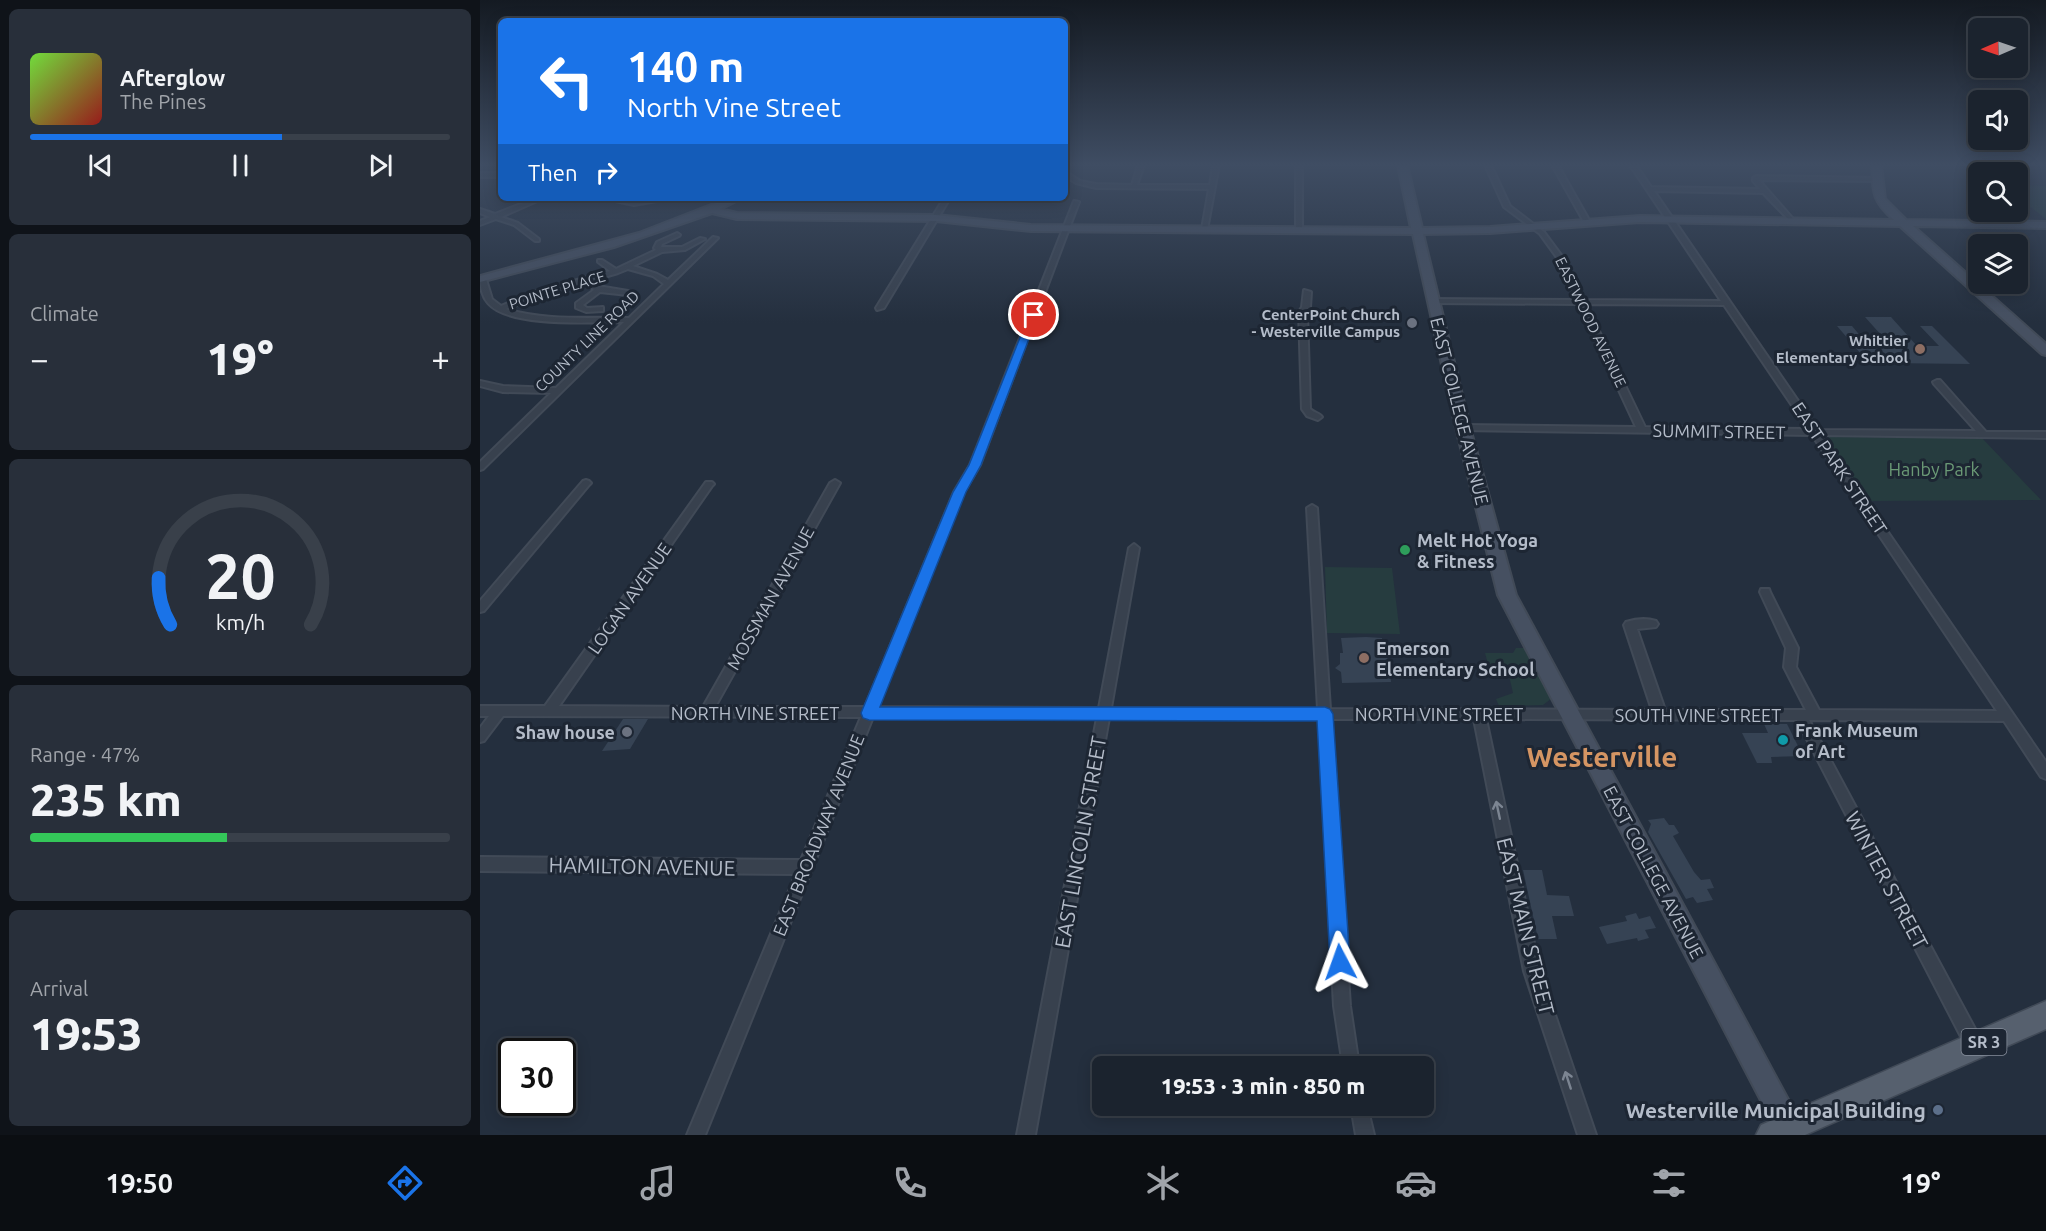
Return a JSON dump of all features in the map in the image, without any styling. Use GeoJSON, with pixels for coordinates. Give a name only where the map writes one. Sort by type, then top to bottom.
{"type":"FeatureCollection","features":[{"type":"Feature","properties":{"kind":"main road","name":"SR 3"},"geometry":{"type":"LineString","coordinates":[[1785,1132],[2046,1015]]}},
{"type":"Feature","properties":{"kind":"street"},"geometry":{"type":"LineString","coordinates":[[499,218],[516,224],[537,240]]}},
{"type":"Feature","properties":{"kind":"street"},"geometry":{"type":"LineString","coordinates":[[630,320],[532,318],[510,314],[484,300],[481,277],[625,241],[690,218]]}},
{"type":"Feature","properties":{"kind":"street"},"geometry":{"type":"LineString","coordinates":[[930,218],[1011,227],[1418,231],[1491,231],[1586,220],[1671,219],[2046,225]]}},
{"type":"Feature","properties":{"kind":"street"},"geometry":{"type":"LineString","coordinates":[[880,308],[936,218]]}},
{"type":"Feature","properties":{"kind":"street","name":"EAST BROADWAY AVENUE"},"geometry":{"type":"LineString","coordinates":[[696,1135],[959,492],[975,465],[1071,218]]}},
{"type":"Feature","properties":{"kind":"street"},"geometry":{"type":"LineString","coordinates":[[1205,229],[1207,218]]}},
{"type":"Feature","properties":{"kind":"street"},"geometry":{"type":"LineString","coordinates":[[1299,218],[1299,230]]}},
{"type":"Feature","properties":{"kind":"street","name":"EAST COLLEGE AVENUE"},"geometry":{"type":"LineString","coordinates":[[1415,218],[1463,428],[1507,595],[1785,1132]]}},
{"type":"Feature","properties":{"kind":"street","name":"EASTWOOD AVENUE"},"geometry":{"type":"LineString","coordinates":[[1522,218],[1551,243],[1583,302],[1642,430]]}},
{"type":"Feature","properties":{"kind":"street"},"geometry":{"type":"LineString","coordinates":[[1789,218],[1792,221]]}},
{"type":"Feature","properties":{"kind":"street"},"geometry":{"type":"LineString","coordinates":[[1899,218],[2046,351]]}},
{"type":"Feature","properties":{"kind":"street","name":"EAST PARK STREET"},"geometry":{"type":"LineString","coordinates":[[1671,219],[2046,773]]}},
{"type":"Feature","properties":{"kind":"street","name":"POINTE PLACE"},"geometry":{"type":"LineString","coordinates":[[661,250],[657,248],[659,243],[677,235]]}},
{"type":"Feature","properties":{"kind":"street","name":"COUNTY LINE ROAD"},"geometry":{"type":"LineString","coordinates":[[480,467],[715,238]]}},
{"type":"Feature","properties":{"kind":"street","name":"POINTE PLACE"},"geometry":{"type":"LineString","coordinates":[[499,309],[540,293],[616,272],[661,250],[683,249],[702,239]]}},
{"type":"Feature","properties":{"kind":"street","name":"POINTE PLACE"},"geometry":{"type":"LineString","coordinates":[[600,261],[616,272]]}},
{"type":"Feature","properties":{"kind":"street","name":"POINTE PLACE"},"geometry":{"type":"LineString","coordinates":[[628,267],[655,275],[668,283]]}},
{"type":"Feature","properties":{"kind":"street"},"geometry":{"type":"LineString","coordinates":[[589,281],[599,290],[628,293]]}},
{"type":"Feature","properties":{"kind":"street"},"geometry":{"type":"LineString","coordinates":[[599,290],[579,306],[586,310],[600,309]]}},
{"type":"Feature","properties":{"kind":"street"},"geometry":{"type":"LineString","coordinates":[[1307,292],[1306,307],[1303,312],[1306,409],[1310,414],[1318,417]]}},
{"type":"Feature","properties":{"kind":"street"},"geometry":{"type":"LineString","coordinates":[[1433,301],[1728,303]]}},
{"type":"Feature","properties":{"kind":"street"},"geometry":{"type":"LineString","coordinates":[[1937,382],[1983,434]]}},
{"type":"Feature","properties":{"kind":"street"},"geometry":{"type":"LineString","coordinates":[[480,383],[503,389],[557,391]]}},
{"type":"Feature","properties":{"kind":"street","name":"SUMMIT STREET"},"geometry":{"type":"LineString","coordinates":[[1463,428],[2046,435]]}},
{"type":"Feature","properties":{"kind":"street"},"geometry":{"type":"LineString","coordinates":[[480,608],[586,483]]}},
{"type":"Feature","properties":{"kind":"street","name":"MOSSMAN AVENUE"},"geometry":{"type":"LineString","coordinates":[[706,712],[835,483]]}},
{"type":"Feature","properties":{"kind":"street","name":"LOGAN AVENUE"},"geometry":{"type":"LineString","coordinates":[[549,712],[709,484]]}},
{"type":"Feature","properties":{"kind":"street"},"geometry":{"type":"LineString","coordinates":[[1312,507],[1342,1006],[1350,1056]]}},
{"type":"Feature","properties":{"kind":"street","name":"EAST LINCOLN STREET"},"geometry":{"type":"LineString","coordinates":[[1026,1135],[1134,548]]}},
{"type":"Feature","properties":{"kind":"street","name":"WINTER STREET"},"geometry":{"type":"LineString","coordinates":[[1765,592],[1792,648],[1790,667],[1808,715],[1975,1046]]}},
{"type":"Feature","properties":{"kind":"street"},"geometry":{"type":"LineString","coordinates":[[1652,624],[1630,625],[1660,714]]}},
{"type":"Feature","properties":{"kind":"street","name":"NORTH VINE STREET"},"geometry":{"type":"LineString","coordinates":[[480,711],[1570,714]]}},
{"type":"Feature","properties":{"kind":"street"},"geometry":{"type":"LineString","coordinates":[[480,737],[500,711]]}},
{"type":"Feature","properties":{"kind":"street","name":"EAST MAIN STREET"},"geometry":{"type":"LineString","coordinates":[[1479,714],[1532,971],[1587,1135]]}},
{"type":"Feature","properties":{"kind":"street","name":"SOUTH VINE STREET"},"geometry":{"type":"LineString","coordinates":[[1570,714],[2007,716]]}},
{"type":"Feature","properties":{"kind":"street","name":"HAMILTON AVENUE"},"geometry":{"type":"LineString","coordinates":[[480,864],[805,867]]}},
{"type":"Feature","properties":{"kind":"street"},"geometry":{"type":"LineString","coordinates":[[1361,1116],[1365,1135]]}},
{"type":"Feature","properties":{"kind":"green space","name":"Hanby Park"},"geometry":{"type":"Polygon","coordinates":[[[1829,437],[1982,438],[2041,500],[1869,501],[1827,439],[1829,437]]]}},
{"type":"Feature","properties":{"kind":"green space"},"geometry":{"type":"Polygon","coordinates":[[[1325,567],[1392,568],[1400,634],[1327,633],[1325,567]]]}},
{"type":"Feature","properties":{"kind":"green space"},"geometry":{"type":"Polygon","coordinates":[[[1516,648],[1527,648],[1552,698],[1543,705],[1499,706],[1496,699],[1513,693],[1508,671],[1488,664],[1485,653],[1513,653],[1516,648]]]}},
{"type":"Feature","properties":{"kind":"building","name":"Whittier Elementary School"},"geometry":{"type":"Polygon","coordinates":[[[1865,317],[1891,317],[1917,346],[1939,346],[1920,326],[1932,326],[1970,364],[1887,363],[1880,354],[1861,354],[1837,326],[1852,326],[1868,345],[1890,345],[1865,317]]]}},
{"type":"Feature","properties":{"kind":"building","name":"Emerson Elementary School"},"geometry":{"type":"Polygon","coordinates":[[[1341,638],[1382,638],[1388,663],[1395,668],[1390,673],[1391,682],[1342,683],[1341,672],[1335,668],[1340,664],[1340,653],[1343,653],[1341,638]]]}},
{"type":"Feature","properties":{"kind":"building","name":"Shaw house"},"geometry":{"type":"Polygon","coordinates":[[[623,719],[648,719],[630,749],[602,751],[623,719]]]}},
{"type":"Feature","properties":{"kind":"building"},"geometry":{"type":"Polygon","coordinates":[[[1764,724],[1787,724],[1803,756],[1771,757],[1772,763],[1757,763],[1742,733],[1768,733],[1764,724]]]}},
{"type":"Feature","properties":{"kind":"building"},"geometry":{"type":"Polygon","coordinates":[[[1664,818],[1669,825],[1674,825],[1679,833],[1673,836],[1694,872],[1701,880],[1710,879],[1714,888],[1707,889],[1713,900],[1697,903],[1693,897],[1686,899],[1648,832],[1651,824],[1648,820],[1664,818]]]}},
{"type":"Feature","properties":{"kind":"building"},"geometry":{"type":"Polygon","coordinates":[[[1523,870],[1542,870],[1547,895],[1569,896],[1574,916],[1552,916],[1557,939],[1538,939],[1523,870]]]}},
{"type":"Feature","properties":{"kind":"building"},"geometry":{"type":"Polygon","coordinates":[[[1636,913],[1639,919],[1650,916],[1656,928],[1645,930],[1649,938],[1607,944],[1599,927],[1627,921],[1625,916],[1636,913]]]}},
{"type":"Feature","properties":{"kind":"place","name":"CenterPoint Church - Westerville Campus"},"geometry":{"type":"Point","coordinates":[1412,323]}},
{"type":"Feature","properties":{"kind":"place","name":"Whittier Elementary School"},"geometry":{"type":"Point","coordinates":[1920,349]}},
{"type":"Feature","properties":{"kind":"place","name":"Melt Hot Yoga & Fitness"},"geometry":{"type":"Point","coordinates":[1405,550]}},
{"type":"Feature","properties":{"kind":"place","name":"Emerson Elementary School"},"geometry":{"type":"Point","coordinates":[1364,658]}},
{"type":"Feature","properties":{"kind":"place","name":"Shaw house"},"geometry":{"type":"Point","coordinates":[627,732]}},
{"type":"Feature","properties":{"kind":"place","name":"Frank Museum of Art"},"geometry":{"type":"Point","coordinates":[1783,740]}},
{"type":"Feature","properties":{"kind":"place","name":"Westerville Municipal Building"},"geometry":{"type":"Point","coordinates":[1938,1110]}},
{"type":"Feature","properties":{"kind":"district","name":"Westerville"},"geometry":{"type":"Point","coordinates":[1602,756]}},
{"type":"Feature","properties":{"kind":"route"},"geometry":{"type":"LineString","coordinates":[[1034,315],[975,465],[959,492],[869,713],[1325,714],[1340,962]]}}]}
